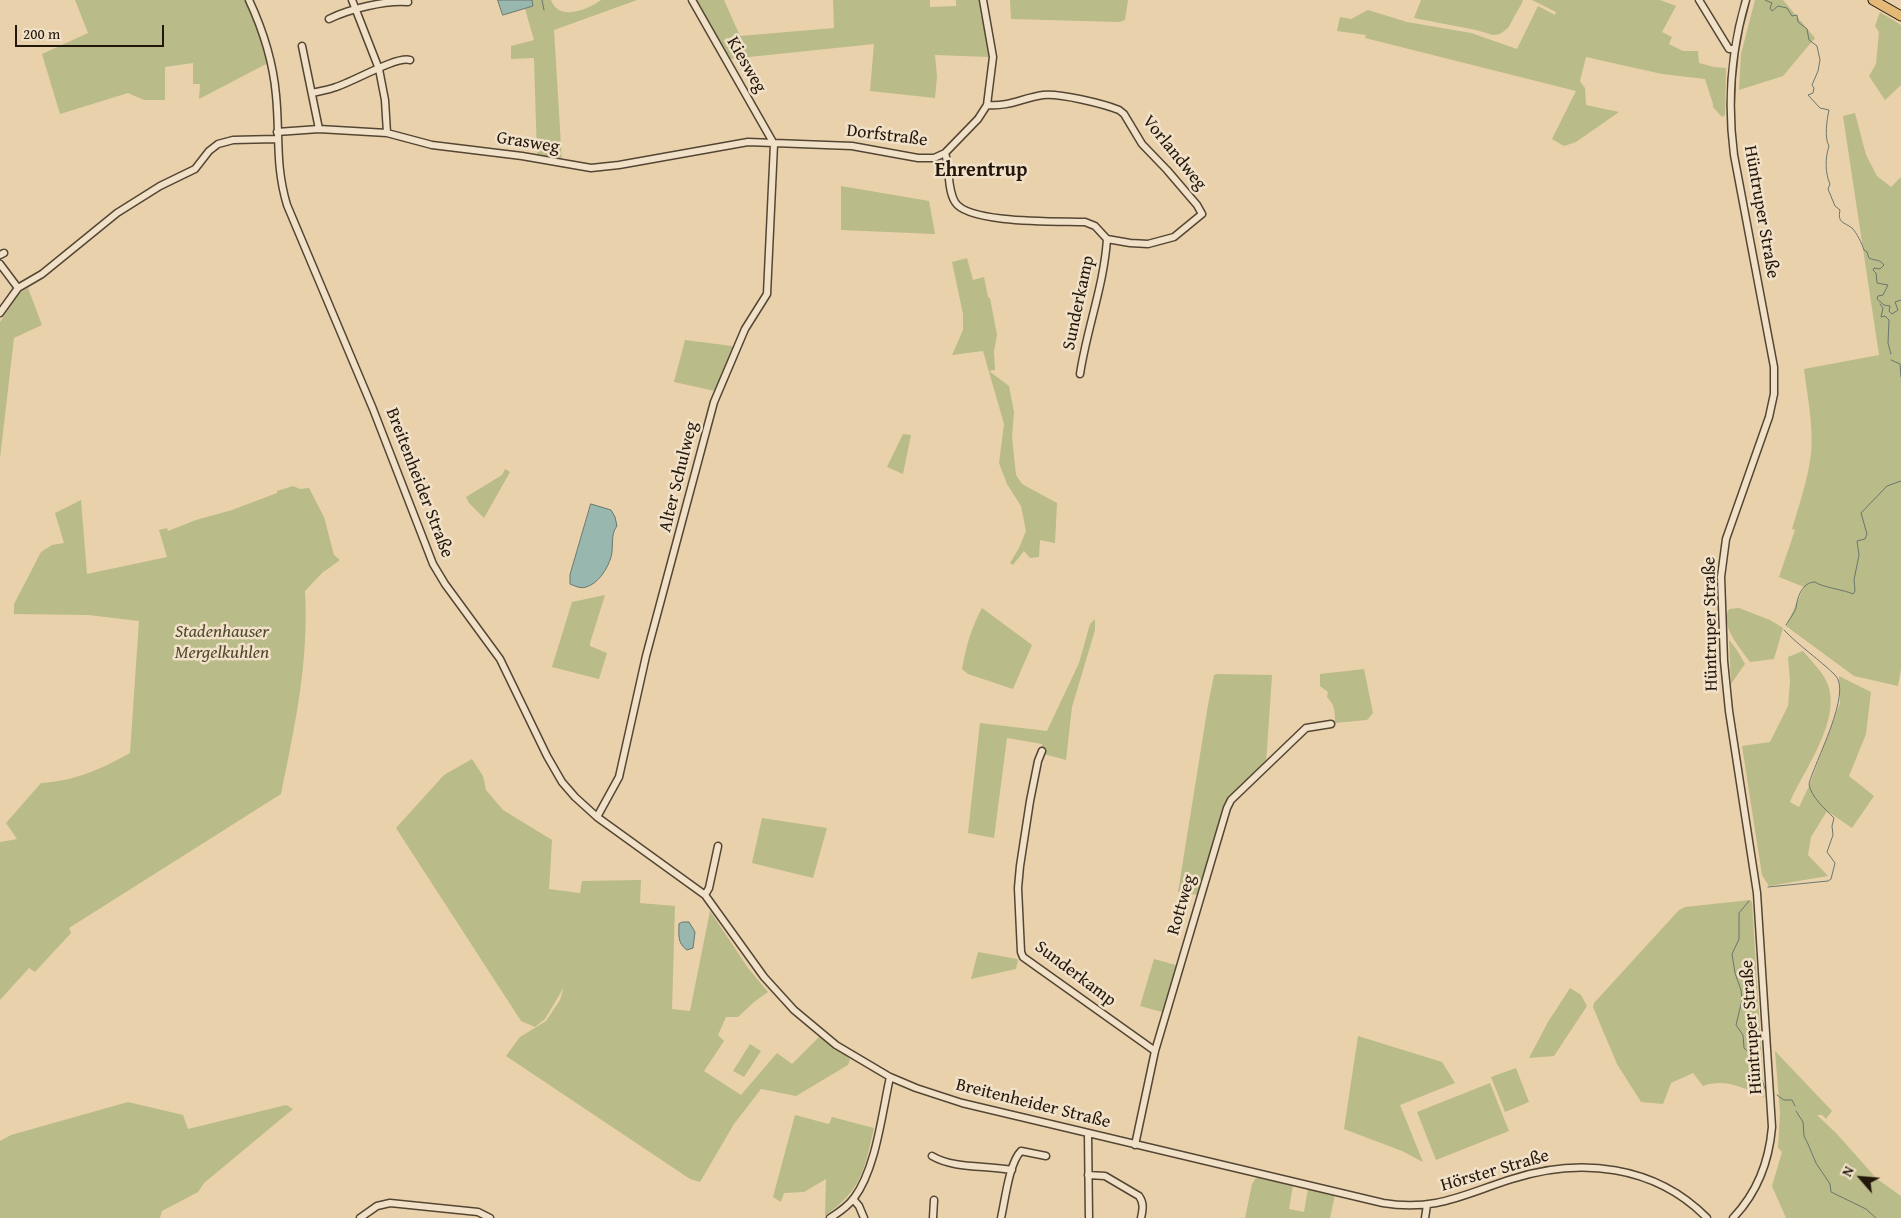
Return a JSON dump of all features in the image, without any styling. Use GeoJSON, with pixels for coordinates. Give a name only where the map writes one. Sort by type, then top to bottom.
{"type":"FeatureCollection","features":[{"type":"Feature","properties":{"kind":"main road"},"geometry":{"type":"LineString","coordinates":[[1873,0],[1901,16]]}},
{"type":"Feature","properties":{"kind":"street","name":"Breitenheider Straße"},"geometry":{"type":"LineString","coordinates":[[249,0],[261,27],[270,56],[276,98],[276,139],[279,172],[291,216],[367,392],[433,564],[445,584],[500,659],[538,739],[562,782],[580,802],[597,817],[705,895],[764,977],[794,1010],[836,1045],[890,1077],[916,1088],[962,1103],[1088,1134],[1383,1202],[1413,1206],[1427,1205]]}},
{"type":"Feature","properties":{"kind":"street"},"geometry":{"type":"LineString","coordinates":[[352,0],[379,69],[385,100],[387,133]]}},
{"type":"Feature","properties":{"kind":"street"},"geometry":{"type":"LineString","coordinates":[[329,19],[354,8],[400,0],[408,2]]}},
{"type":"Feature","properties":{"kind":"street","name":"Kiesweg"},"geometry":{"type":"LineString","coordinates":[[692,0],[774,144]]}},
{"type":"Feature","properties":{"kind":"street","name":"Dorfstraße"},"geometry":{"type":"LineString","coordinates":[[774,144],[852,146],[918,158],[934,158],[945,153],[978,119],[987,105],[993,57],[983,0]]}},
{"type":"Feature","properties":{"kind":"street"},"geometry":{"type":"LineString","coordinates":[[1699,0],[1729,49],[1734,49]]}},
{"type":"Feature","properties":{"kind":"street","name":"Hüntruper Straße"},"geometry":{"type":"LineString","coordinates":[[1732,1218],[1751,1195],[1762,1174],[1769,1152],[1772,1114],[1757,893],[1729,711],[1724,661],[1721,577],[1726,540],[1763,436],[1774,394],[1774,367],[1733,142],[1730,96],[1734,49],[1746,0]]}},
{"type":"Feature","properties":{"kind":"street"},"geometry":{"type":"LineString","coordinates":[[302,46],[320,129]]}},
{"type":"Feature","properties":{"kind":"street"},"geometry":{"type":"LineString","coordinates":[[312,93],[336,87],[386,65],[406,59],[410,60]]}},
{"type":"Feature","properties":{"kind":"street","name":"Vorlandweg"},"geometry":{"type":"LineString","coordinates":[[987,105],[1001,106],[1044,95],[1062,96],[1119,110],[1124,114],[1142,144],[1167,170],[1197,205],[1202,214],[1174,238],[1148,244],[1107,239]]}},
{"type":"Feature","properties":{"kind":"street","name":"Grasweg"},"geometry":{"type":"LineString","coordinates":[[277,132],[320,129],[387,133],[432,145],[522,156],[591,168],[619,165],[748,142],[768,142],[774,144]]}},
{"type":"Feature","properties":{"kind":"street"},"geometry":{"type":"LineString","coordinates":[[0,313],[18,288],[42,274],[117,213],[153,190],[195,169],[218,144],[233,140],[276,139]]}},
{"type":"Feature","properties":{"kind":"street","name":"Alter Schulweg"},"geometry":{"type":"LineString","coordinates":[[597,817],[619,777],[646,656],[714,402],[745,329],[767,294],[774,144]]}},
{"type":"Feature","properties":{"kind":"street"},"geometry":{"type":"LineString","coordinates":[[945,153],[949,165],[951,194],[956,204],[966,212],[994,219],[1085,222],[1095,226],[1107,239]]}},
{"type":"Feature","properties":{"kind":"street","name":"Sunderkamp"},"geometry":{"type":"LineString","coordinates":[[1080,374],[1085,342],[1106,260],[1107,239]]}},
{"type":"Feature","properties":{"kind":"street"},"geometry":{"type":"LineString","coordinates":[[0,264],[18,288]]}},
{"type":"Feature","properties":{"kind":"street","name":"Rottweg"},"geometry":{"type":"LineString","coordinates":[[1135,1145],[1155,1051],[1227,808],[1231,800],[1306,728],[1331,724]]}},
{"type":"Feature","properties":{"kind":"street","name":"Sunderkamp"},"geometry":{"type":"LineString","coordinates":[[1042,751],[1030,801],[1020,866],[1018,888],[1021,952],[1023,957],[1155,1051]]}},
{"type":"Feature","properties":{"kind":"street"},"geometry":{"type":"LineString","coordinates":[[705,895],[709,888],[718,846]]}},
{"type":"Feature","properties":{"kind":"street"},"geometry":{"type":"LineString","coordinates":[[830,1218],[853,1199],[865,1179],[871,1162],[890,1077]]}},
{"type":"Feature","properties":{"kind":"street"},"geometry":{"type":"LineString","coordinates":[[1088,1134],[1088,1218]]}},
{"type":"Feature","properties":{"kind":"street"},"geometry":{"type":"LineString","coordinates":[[1001,1218],[1012,1170],[1018,1154],[1021,1151],[1046,1156]]}},
{"type":"Feature","properties":{"kind":"street"},"geometry":{"type":"LineString","coordinates":[[932,1156],[939,1160],[960,1165],[992,1166],[1012,1170]]}},
{"type":"Feature","properties":{"kind":"street","name":"Hörster Straße"},"geometry":{"type":"LineString","coordinates":[[1427,1205],[1460,1197],[1532,1173],[1566,1167],[1599,1167],[1630,1173],[1670,1190],[1697,1208],[1707,1218]]}},
{"type":"Feature","properties":{"kind":"street"},"geometry":{"type":"LineString","coordinates":[[1088,1175],[1106,1176],[1139,1196],[1143,1206],[1141,1218]]}},
{"type":"Feature","properties":{"kind":"street"},"geometry":{"type":"LineString","coordinates":[[853,1199],[860,1206],[864,1218]]}},
{"type":"Feature","properties":{"kind":"street"},"geometry":{"type":"LineString","coordinates":[[933,1218],[934,1200]]}},
{"type":"Feature","properties":{"kind":"street"},"geometry":{"type":"LineString","coordinates":[[360,1218],[377,1206],[390,1203],[478,1212],[490,1218]]}},
{"type":"Feature","properties":{"kind":"street"},"geometry":{"type":"LineString","coordinates":[[1425,1218],[1427,1205]]}},
{"type":"Feature","properties":{"kind":"green space"},"geometry":{"type":"Polygon","coordinates":[[[75,0],[245,0],[261,37],[268,63],[199,99],[200,84],[193,84],[193,63],[165,67],[165,100],[144,100],[128,93],[60,114],[42,54],[88,33],[75,0]]]}},
{"type":"Feature","properties":{"kind":"green space"},"geometry":{"type":"Polygon","coordinates":[[[532,0],[551,0],[559,10],[570,12],[583,9],[601,0],[637,0],[554,30],[562,162],[537,157],[534,58],[511,59],[511,46],[534,40],[525,9],[533,6],[532,0]]]}},
{"type":"Feature","properties":{"kind":"green space"},"geometry":{"type":"Polygon","coordinates":[[[696,0],[724,0],[740,36],[834,28],[833,0],[930,0],[930,7],[956,6],[956,0],[979,0],[989,57],[935,55],[937,77],[935,98],[870,91],[874,44],[730,59],[696,0]]]}},
{"type":"Feature","properties":{"kind":"green space"},"geometry":{"type":"Polygon","coordinates":[[[1010,0],[1128,0],[1125,20],[1120,22],[1011,19],[1010,0]]]}},
{"type":"Feature","properties":{"kind":"green space"},"geometry":{"type":"Polygon","coordinates":[[[1421,0],[1523,1],[1508,28],[1500,34],[1493,35],[1414,18],[1421,0]]]}},
{"type":"Feature","properties":{"kind":"green space"},"geometry":{"type":"Polygon","coordinates":[[[1532,0],[1660,0],[1676,6],[1662,32],[1672,37],[1669,44],[1683,51],[1698,51],[1699,63],[1726,68],[1725,115],[1722,117],[1713,107],[1705,79],[1662,74],[1586,57],[1580,81],[1585,88],[1586,105],[1619,112],[1576,142],[1564,146],[1552,139],[1576,91],[1365,38],[1366,35],[1337,31],[1340,17],[1351,19],[1368,10],[1407,22],[1471,33],[1517,49],[1538,6],[1555,15],[1556,12],[1532,0]]]}},
{"type":"Feature","properties":{"kind":"green space"},"geometry":{"type":"Polygon","coordinates":[[[1755,0],[1783,0],[1815,38],[1783,76],[1739,90],[1741,54],[1755,0]]]}},
{"type":"Feature","properties":{"kind":"green space"},"geometry":{"type":"Polygon","coordinates":[[[1880,12],[1901,25],[1901,85],[1885,100],[1869,76],[1876,64],[1879,32],[1875,26],[1880,12]]]}},
{"type":"Feature","properties":{"kind":"green space"},"geometry":{"type":"Polygon","coordinates":[[[1855,113],[1866,155],[1877,176],[1891,187],[1901,177],[1901,669],[1898,686],[1854,676],[1786,626],[1804,587],[1779,577],[1795,530],[1792,529],[1810,463],[1812,444],[1811,422],[1804,369],[1879,355],[1843,116],[1855,113]]]}},
{"type":"Feature","properties":{"kind":"green space"},"geometry":{"type":"Polygon","coordinates":[[[841,186],[929,201],[935,234],[841,230],[841,186]]]}},
{"type":"Feature","properties":{"kind":"green space"},"geometry":{"type":"Polygon","coordinates":[[[967,258],[973,280],[984,277],[988,297],[990,298],[997,335],[994,351],[995,370],[989,371],[1009,386],[1014,412],[1012,437],[1016,475],[1022,484],[1057,503],[1055,543],[1040,540],[1039,557],[1030,558],[1024,551],[1013,565],[1010,563],[1026,531],[1021,506],[1007,484],[999,463],[1004,424],[983,351],[952,355],[963,330],[963,314],[952,262],[967,258]]]}},
{"type":"Feature","properties":{"kind":"green space"},"geometry":{"type":"Polygon","coordinates":[[[28,288],[42,325],[14,338],[0,458],[0,322],[20,293],[28,288]]]}},
{"type":"Feature","properties":{"kind":"green space"},"geometry":{"type":"Polygon","coordinates":[[[685,340],[732,346],[734,348],[715,391],[674,382],[685,340]]]}},
{"type":"Feature","properties":{"kind":"green space"},"geometry":{"type":"Polygon","coordinates":[[[903,434],[911,435],[903,474],[887,467],[903,434]]]}},
{"type":"Feature","properties":{"kind":"green space"},"geometry":{"type":"Polygon","coordinates":[[[505,469],[510,472],[484,518],[469,503],[466,497],[502,475],[505,469]]]}},
{"type":"Feature","properties":{"kind":"green space","name":"Stadenhauser Mergelkuhlen"},"geometry":{"type":"Polygon","coordinates":[[[293,486],[300,489],[309,488],[324,517],[334,555],[340,560],[324,571],[305,591],[306,617],[303,668],[296,718],[281,794],[69,928],[71,933],[35,972],[29,968],[0,1000],[0,842],[17,839],[6,823],[41,783],[76,777],[109,764],[130,753],[139,621],[88,615],[14,614],[14,604],[41,552],[52,545],[64,543],[55,513],[81,500],[87,574],[167,557],[159,530],[167,528],[168,531],[196,520],[232,510],[293,486]]]}},
{"type":"Feature","properties":{"kind":"green space"},"geometry":{"type":"Polygon","coordinates":[[[605,595],[590,643],[590,646],[607,653],[599,679],[552,667],[572,602],[605,595]]]}},
{"type":"Feature","properties":{"kind":"green space"},"geometry":{"type":"Polygon","coordinates":[[[982,608],[1032,645],[1013,689],[968,674],[962,669],[969,638],[982,608]]]}},
{"type":"Feature","properties":{"kind":"green space"},"geometry":{"type":"Polygon","coordinates":[[[1739,608],[1770,620],[1783,628],[1774,659],[1750,662],[1732,637],[1727,622],[1727,615],[1729,609],[1739,608]]]}},
{"type":"Feature","properties":{"kind":"green space"},"geometry":{"type":"Polygon","coordinates":[[[1095,619],[1095,630],[1072,707],[1066,760],[1040,753],[1042,744],[1007,738],[994,838],[968,833],[980,723],[1047,731],[1079,663],[1090,624],[1095,619]]]}},
{"type":"Feature","properties":{"kind":"green space"},"geometry":{"type":"Polygon","coordinates":[[[1729,640],[1745,664],[1731,684],[1729,640]]]}},
{"type":"Feature","properties":{"kind":"green space"},"geometry":{"type":"Polygon","coordinates":[[[1803,651],[1828,685],[1831,699],[1830,714],[1819,745],[1790,802],[1799,807],[1809,786],[1840,703],[1839,676],[1871,692],[1866,734],[1849,776],[1874,796],[1852,828],[1827,811],[1811,837],[1808,855],[1828,876],[1769,886],[1762,875],[1742,746],[1770,742],[1788,706],[1790,682],[1788,657],[1803,651]]]}},
{"type":"Feature","properties":{"kind":"green space"},"geometry":{"type":"Polygon","coordinates":[[[1364,669],[1373,713],[1367,720],[1335,723],[1334,709],[1327,697],[1328,692],[1320,686],[1320,674],[1364,669]]]}},
{"type":"Feature","properties":{"kind":"green space"},"geometry":{"type":"Polygon","coordinates":[[[1214,675],[1272,675],[1266,764],[1228,799],[1223,806],[1199,895],[1178,892],[1208,705],[1214,675]]]}},
{"type":"Feature","properties":{"kind":"green space"},"geometry":{"type":"Polygon","coordinates":[[[472,759],[483,776],[486,790],[503,810],[552,840],[549,889],[580,893],[582,881],[641,880],[640,903],[675,906],[672,1009],[690,1011],[710,911],[748,968],[768,992],[738,1017],[726,1017],[718,1035],[724,1041],[704,1071],[741,1095],[777,1053],[792,1064],[820,1036],[850,1059],[848,1065],[796,1096],[761,1089],[734,1124],[700,1182],[690,1179],[506,1056],[520,1037],[546,1021],[560,1000],[564,987],[545,1019],[535,1027],[521,1021],[396,828],[444,775],[472,759]]]}},
{"type":"Feature","properties":{"kind":"green space"},"geometry":{"type":"Polygon","coordinates":[[[762,818],[827,828],[813,878],[752,863],[762,818]]]}},
{"type":"Feature","properties":{"kind":"green space"},"geometry":{"type":"Polygon","coordinates":[[[1750,900],[1752,902],[1764,1097],[1734,1085],[1719,1083],[1703,1086],[1693,1073],[1671,1083],[1663,1104],[1641,1102],[1617,1064],[1593,1007],[1594,1003],[1679,910],[1685,907],[1750,900]]]}},
{"type":"Feature","properties":{"kind":"green space"},"geometry":{"type":"Polygon","coordinates":[[[978,952],[1017,959],[1016,969],[971,979],[978,952]]]}},
{"type":"Feature","properties":{"kind":"green space"},"geometry":{"type":"Polygon","coordinates":[[[1154,959],[1176,965],[1162,1012],[1140,1006],[1154,959]]]}},
{"type":"Feature","properties":{"kind":"green space"},"geometry":{"type":"Polygon","coordinates":[[[1570,988],[1581,995],[1587,1006],[1554,1056],[1529,1058],[1548,1022],[1570,988]]]}},
{"type":"Feature","properties":{"kind":"green space"},"geometry":{"type":"Polygon","coordinates":[[[1358,1036],[1442,1062],[1455,1083],[1400,1105],[1423,1162],[1402,1151],[1344,1129],[1358,1036]]]}},
{"type":"Feature","properties":{"kind":"green space"},"geometry":{"type":"Polygon","coordinates":[[[750,1044],[761,1051],[744,1077],[733,1071],[750,1044]]]}},
{"type":"Feature","properties":{"kind":"green space"},"geometry":{"type":"Polygon","coordinates":[[[1775,1051],[1832,1111],[1826,1119],[1822,1115],[1817,1115],[1836,1133],[1877,1179],[1901,1196],[1901,1218],[1786,1218],[1772,1186],[1782,1152],[1778,1148],[1780,1113],[1775,1051]]]}},
{"type":"Feature","properties":{"kind":"green space"},"geometry":{"type":"Polygon","coordinates":[[[1516,1068],[1529,1102],[1505,1112],[1491,1077],[1516,1068]]]}},
{"type":"Feature","properties":{"kind":"green space"},"geometry":{"type":"Polygon","coordinates":[[[1490,1083],[1509,1131],[1436,1160],[1417,1112],[1490,1083]]]}},
{"type":"Feature","properties":{"kind":"green space"},"geometry":{"type":"Polygon","coordinates":[[[128,1102],[183,1115],[188,1129],[286,1105],[293,1109],[204,1183],[198,1192],[162,1211],[160,1218],[0,1218],[0,1141],[11,1135],[128,1102]]]}},
{"type":"Feature","properties":{"kind":"green space"},"geometry":{"type":"Polygon","coordinates":[[[795,1115],[829,1124],[832,1117],[874,1128],[860,1178],[847,1197],[825,1216],[826,1179],[804,1192],[784,1193],[781,1202],[773,1197],[795,1115]]]}},
{"type":"Feature","properties":{"kind":"green space"},"geometry":{"type":"Polygon","coordinates":[[[1260,1177],[1293,1185],[1289,1209],[1304,1212],[1308,1189],[1335,1195],[1330,1218],[1245,1218],[1252,1184],[1255,1179],[1260,1177]]]}},
{"type":"Feature","properties":{"kind":"water"},"geometry":{"type":"Polygon","coordinates":[[[498,0],[532,0],[533,6],[503,15],[498,0]]]}},
{"type":"Feature","properties":{"kind":"water"},"geometry":{"type":"Polygon","coordinates":[[[591,504],[611,510],[617,526],[608,566],[595,583],[584,588],[570,584],[570,575],[591,504]]]}},
{"type":"Feature","properties":{"kind":"water"},"geometry":{"type":"Polygon","coordinates":[[[689,922],[695,932],[693,948],[687,950],[679,938],[679,924],[689,922]]]}},
{"type":"Feature","properties":{"kind":"waterway"},"geometry":{"type":"LineString","coordinates":[[542,0],[544,10]]}},
{"type":"Feature","properties":{"kind":"waterway"},"geometry":{"type":"LineString","coordinates":[[1765,0],[1772,3],[1770,8],[1772,11],[1778,6],[1787,8],[1792,16],[1797,15],[1798,22],[1807,29],[1809,40],[1817,46],[1820,60],[1818,71],[1812,85],[1814,88],[1813,93],[1808,95],[1820,108],[1829,110],[1826,133],[1829,146],[1826,160],[1826,170],[1830,184],[1828,189],[1835,206],[1840,210],[1840,220],[1854,230],[1869,258],[1879,261],[1884,265],[1880,269],[1874,268],[1873,270],[1876,273],[1877,283],[1888,285],[1883,295],[1878,296],[1877,299],[1884,305],[1890,306],[1889,311],[1892,314],[1898,310],[1895,302],[1901,300]]}},
{"type":"Feature","properties":{"kind":"waterway"},"geometry":{"type":"LineString","coordinates":[[1880,304],[1883,308],[1881,317],[1885,316],[1889,320],[1888,343],[1891,354]]}},
{"type":"Feature","properties":{"kind":"waterway"},"geometry":{"type":"LineString","coordinates":[[1891,360],[1900,364],[1901,377]]}},
{"type":"Feature","properties":{"kind":"waterway"},"geometry":{"type":"LineString","coordinates":[[1786,625],[1795,610],[1801,591],[1810,583],[1815,582],[1853,594],[1855,591],[1854,580],[1859,555],[1857,541],[1865,539],[1867,534],[1861,513],[1887,486],[1901,481]]}},
{"type":"Feature","properties":{"kind":"waterway"},"geometry":{"type":"LineString","coordinates":[[1768,887],[1828,881],[1831,879],[1835,863],[1827,852],[1833,835],[1832,826],[1834,818],[1815,798],[1809,784],[1831,728],[1839,696],[1839,684],[1835,675],[1784,630]]}},
{"type":"Feature","properties":{"kind":"waterway"},"geometry":{"type":"LineString","coordinates":[[1749,901],[1739,913],[1739,939],[1732,954],[1742,1000],[1736,1025],[1743,1035],[1744,1048],[1755,1058],[1767,1095]]}},
{"type":"Feature","properties":{"kind":"waterway"},"geometry":{"type":"LineString","coordinates":[[1777,1095],[1784,1100],[1792,1100],[1795,1106]]}},
{"type":"Feature","properties":{"kind":"waterway"},"geometry":{"type":"LineString","coordinates":[[1796,1111],[1803,1122],[1804,1136],[1816,1163],[1830,1184],[1831,1192],[1866,1209],[1876,1218]]}},
{"type":"Feature","properties":{"kind":"district","name":"Ehrentrup"},"geometry":{"type":"Point","coordinates":[981,171]}}]}
